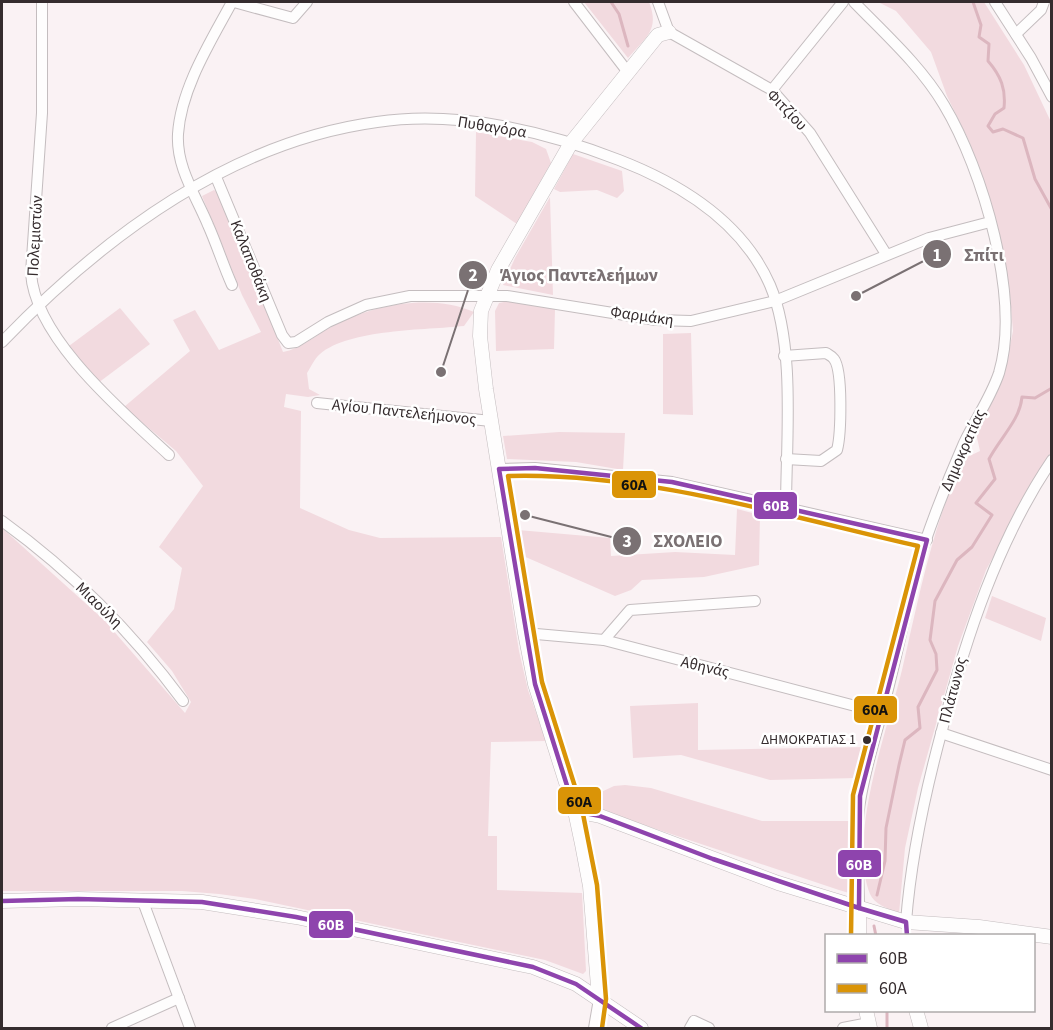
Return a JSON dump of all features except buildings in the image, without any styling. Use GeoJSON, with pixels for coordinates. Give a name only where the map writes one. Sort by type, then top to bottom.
{"type":"FeatureCollection","features":[{"type":"Feature","properties":{"kind":"street","name":"Πολεμιστών"},"geometry":{"type":"LineString","coordinates":[[42,2],[42,113],[31,273],[39,303],[88,379],[169,455]]}},
{"type":"Feature","properties":{"kind":"street"},"geometry":{"type":"LineString","coordinates":[[232,285],[191,190],[180,154],[178,134],[185,102],[199,67],[233,2],[293,18],[307,2]]}},
{"type":"Feature","properties":{"kind":"street"},"geometry":{"type":"LineString","coordinates":[[574,2],[627,71]]}},
{"type":"Feature","properties":{"kind":"street"},"geometry":{"type":"LineString","coordinates":[[594,1029],[599,999],[590,886],[575,811],[535,684],[525,633],[491,421],[480,336],[481,311],[486,296],[571,143],[658,35],[669,32],[658,2]]}},
{"type":"Feature","properties":{"kind":"street"},"geometry":{"type":"LineString","coordinates":[[772,90],[843,2]]}},
{"type":"Feature","properties":{"kind":"street","name":"Δημοκρατίας"},"geometry":{"type":"LineString","coordinates":[[854,2],[915,65],[943,103],[966,146],[979,180],[990,222],[1002,279],[1007,332],[998,374],[964,443],[927,540],[908,604],[860,796],[859,934]]}},
{"type":"Feature","properties":{"kind":"street"},"geometry":{"type":"LineString","coordinates":[[994,2],[1016,34],[1052,97]]}},
{"type":"Feature","properties":{"kind":"street"},"geometry":{"type":"LineString","coordinates":[[1016,34],[1041,10],[1044,2]]}},
{"type":"Feature","properties":{"kind":"street","name":"Φιτζίου"},"geometry":{"type":"LineString","coordinates":[[669,32],[772,90],[810,133],[886,254]]}},
{"type":"Feature","properties":{"kind":"street","name":"Πυθαγόρα"},"geometry":{"type":"LineString","coordinates":[[2,342],[39,303],[125,232],[191,190],[277,147],[313,135],[379,121],[449,120],[523,131],[571,143],[646,171],[670,183],[702,203],[731,228],[754,256],[775,300],[784,356],[786,508]]}},
{"type":"Feature","properties":{"kind":"street","name":"Καλαποθάκη"},"geometry":{"type":"LineString","coordinates":[[216,177],[282,335],[288,343]]}},
{"type":"Feature","properties":{"kind":"street","name":"Φαρμάκη"},"geometry":{"type":"LineString","coordinates":[[288,343],[296,342],[328,322],[366,305],[410,296],[527,298],[679,322],[775,300],[929,238],[990,222]]}},
{"type":"Feature","properties":{"kind":"street"},"geometry":{"type":"LineString","coordinates":[[784,356],[826,353],[834,359],[837,370],[840,439],[837,450],[821,461],[786,459]]}},
{"type":"Feature","properties":{"kind":"street","name":"Αγίου Παντελεήμονος"},"geometry":{"type":"LineString","coordinates":[[317,403],[491,421]]}},
{"type":"Feature","properties":{"kind":"street","name":"Πλάτωνος"},"geometry":{"type":"LineString","coordinates":[[906,929],[913,857],[929,772],[969,634],[1018,520],[1052,460]]}},
{"type":"Feature","properties":{"kind":"street"},"geometry":{"type":"LineString","coordinates":[[499,469],[535,468],[672,482],[927,540]]}},
{"type":"Feature","properties":{"kind":"street","name":"Μιαούλη"},"geometry":{"type":"LineString","coordinates":[[2,521],[47,556],[115,619],[139,644],[183,701]]}},
{"type":"Feature","properties":{"kind":"street"},"geometry":{"type":"LineString","coordinates":[[604,640],[630,610],[755,601]]}},
{"type":"Feature","properties":{"kind":"street","name":"Αθηνάς"},"geometry":{"type":"LineString","coordinates":[[525,633],[604,640],[882,713]]}},
{"type":"Feature","properties":{"kind":"street"},"geometry":{"type":"LineString","coordinates":[[941,733],[1052,770]]}},
{"type":"Feature","properties":{"kind":"street"},"geometry":{"type":"LineString","coordinates":[[575,811],[600,816],[778,884],[859,908],[906,929],[979,927],[1030,934]]}},
{"type":"Feature","properties":{"kind":"street"},"geometry":{"type":"LineString","coordinates":[[142,900],[190,1029]]}},
{"type":"Feature","properties":{"kind":"street"},"geometry":{"type":"LineString","coordinates":[[2,901],[142,900],[244,907],[505,959],[554,974],[599,999],[641,1029]]}},
{"type":"Feature","properties":{"kind":"street"},"geometry":{"type":"LineString","coordinates":[[1035,935],[1052,937]]}},
{"type":"Feature","properties":{"kind":"street"},"geometry":{"type":"LineString","coordinates":[[112,1029],[179,998]]}},
{"type":"Feature","properties":{"kind":"street"},"geometry":{"type":"LineString","coordinates":[[916,1012],[921,1029]]}},
{"type":"Feature","properties":{"kind":"street"},"geometry":{"type":"LineString","coordinates":[[690,1029],[694,1021],[709,1029]]}},
{"type":"Feature","properties":{"kind":"street"},"geometry":{"type":"LineString","coordinates":[[843,1029],[868,1021]]}},
{"type":"Feature","properties":{"kind":"shaded area"},"geometry":{"type":"Polygon","coordinates":[[[584,2],[649,2],[652,26],[628,58],[584,2]]]}},
{"type":"Feature","properties":{"kind":"shaded area"},"geometry":{"type":"Polygon","coordinates":[[[878,2],[984,2],[1024,65],[1051,122],[1051,452],[986,570],[958,646],[918,788],[905,848],[899,914],[872,898],[864,870],[863,843],[872,782],[943,510],[963,459],[980,451],[976,433],[1006,365],[1013,331],[1010,295],[996,220],[969,141],[947,96],[931,52],[896,11],[878,2]]]}},
{"type":"Feature","properties":{"kind":"shaded area"},"geometry":{"type":"Polygon","coordinates":[[[476,132],[532,142],[546,149],[551,163],[517,224],[475,196],[476,132]]]}},
{"type":"Feature","properties":{"kind":"shaded area"},"geometry":{"type":"Polygon","coordinates":[[[573,154],[622,171],[624,191],[617,198],[597,190],[560,192],[554,189],[573,154]]]}},
{"type":"Feature","properties":{"kind":"shaded area"},"geometry":{"type":"Polygon","coordinates":[[[214,190],[220,194],[283,352],[302,345],[347,319],[401,304],[439,303],[474,312],[464,326],[368,335],[333,346],[318,356],[307,373],[309,389],[320,395],[308,397],[286,394],[284,407],[301,411],[300,508],[349,530],[380,538],[501,537],[519,651],[528,690],[546,741],[491,742],[488,836],[497,836],[497,890],[582,893],[586,971],[583,974],[545,960],[255,899],[182,891],[2,891],[2,528],[104,620],[185,713],[191,702],[172,671],[147,642],[174,609],[182,568],[159,547],[203,486],[176,451],[124,407],[190,351],[173,320],[195,310],[219,350],[261,332],[242,295],[202,196],[214,190]]]}},
{"type":"Feature","properties":{"kind":"shaded area"},"geometry":{"type":"Polygon","coordinates":[[[550,197],[553,295],[503,285],[515,258],[550,197]]]}},
{"type":"Feature","properties":{"kind":"shaded area"},"geometry":{"type":"Polygon","coordinates":[[[509,301],[555,309],[554,349],[496,351],[495,311],[499,303],[509,301]]]}},
{"type":"Feature","properties":{"kind":"shaded area"},"geometry":{"type":"Polygon","coordinates":[[[120,308],[150,344],[98,383],[69,346],[120,308]]]}},
{"type":"Feature","properties":{"kind":"shaded area"},"geometry":{"type":"Polygon","coordinates":[[[691,333],[693,415],[663,414],[663,334],[691,333]]]}},
{"type":"Feature","properties":{"kind":"shaded area"},"geometry":{"type":"Polygon","coordinates":[[[559,432],[625,433],[623,470],[576,462],[507,459],[503,436],[559,432]]]}},
{"type":"Feature","properties":{"kind":"shaded area"},"geometry":{"type":"Polygon","coordinates":[[[737,509],[760,515],[759,565],[704,577],[642,580],[631,590],[615,596],[521,555],[518,530],[610,538],[611,556],[675,552],[735,555],[737,509]]]}},
{"type":"Feature","properties":{"kind":"shaded area"},"geometry":{"type":"Polygon","coordinates":[[[992,596],[1046,618],[1041,641],[985,618],[992,596]]]}},
{"type":"Feature","properties":{"kind":"shaded area"},"geometry":{"type":"Polygon","coordinates":[[[698,703],[698,750],[867,747],[857,778],[770,780],[681,755],[633,758],[630,706],[698,703]]]}},
{"type":"Feature","properties":{"kind":"shaded area"},"geometry":{"type":"Polygon","coordinates":[[[614,786],[651,788],[762,821],[850,821],[850,860],[853,885],[849,893],[839,890],[632,821],[582,801],[614,786]]]}},
{"type":"Feature","properties":{"kind":"waterway"},"geometry":{"type":"LineString","coordinates":[[611,2],[619,14],[628,46]]}},
{"type":"Feature","properties":{"kind":"waterway"},"geometry":{"type":"LineString","coordinates":[[973,2],[981,25],[979,37],[989,44],[988,61],[999,77],[1004,95],[1004,108],[995,114],[988,126],[993,132],[1003,129],[1023,138],[1035,179],[1052,210]]}},
{"type":"Feature","properties":{"kind":"waterway"},"geometry":{"type":"LineString","coordinates":[[877,895],[885,861],[886,828],[905,740],[920,728],[918,707],[937,670],[936,654],[930,640],[935,601],[957,560],[972,547],[992,515],[976,503],[995,479],[989,459],[1014,421],[1022,397],[1035,398],[1052,388]]}},
{"type":"Feature","properties":{"kind":"waterway"},"geometry":{"type":"LineString","coordinates":[[874,926],[876,934]]}},
{"type":"Feature","properties":{"kind":"waterway"},"geometry":{"type":"LineString","coordinates":[[887,1012],[887,1028]]}},
{"type":"Feature","properties":{"kind":"transit line","name":"60Β"},"geometry":{"type":"LineString","coordinates":[[535,468],[672,482],[927,540],[860,796],[859,908],[713,859],[600,816],[575,811],[535,684],[499,469],[535,468]]}},
{"type":"Feature","properties":{"kind":"transit line","name":"60Α"},"geometry":{"type":"LineString","coordinates":[[602,1028],[606,999],[597,885],[582,809],[542,682],[508,476],[559,477],[662,488],[918,546],[853,795],[851,934]]}},
{"type":"Feature","properties":{"kind":"transit line","name":"60Β"},"geometry":{"type":"LineString","coordinates":[[2,901],[78,899],[202,902],[296,917],[533,967],[576,984],[641,1028]]}},
{"type":"Feature","properties":{"kind":"transit line","name":"60Β"},"geometry":{"type":"LineString","coordinates":[[859,908],[906,922],[907,934]]}},
{"type":"Feature","properties":{"kind":"place","name":"Σπίτι"},"geometry":{"type":"Point","coordinates":[856,296]}},
{"type":"Feature","properties":{"kind":"place","name":"Άγιος Παντελεήμων"},"geometry":{"type":"Point","coordinates":[441,372]}},
{"type":"Feature","properties":{"kind":"place","name":"ΣΧΟΛΕΙΟ"},"geometry":{"type":"Point","coordinates":[525,515]}},
{"type":"Feature","properties":{"kind":"place","name":"ΔΗΜΟΚΡΑΤΙΑΣ 1"},"geometry":{"type":"Point","coordinates":[867,740]}}]}
